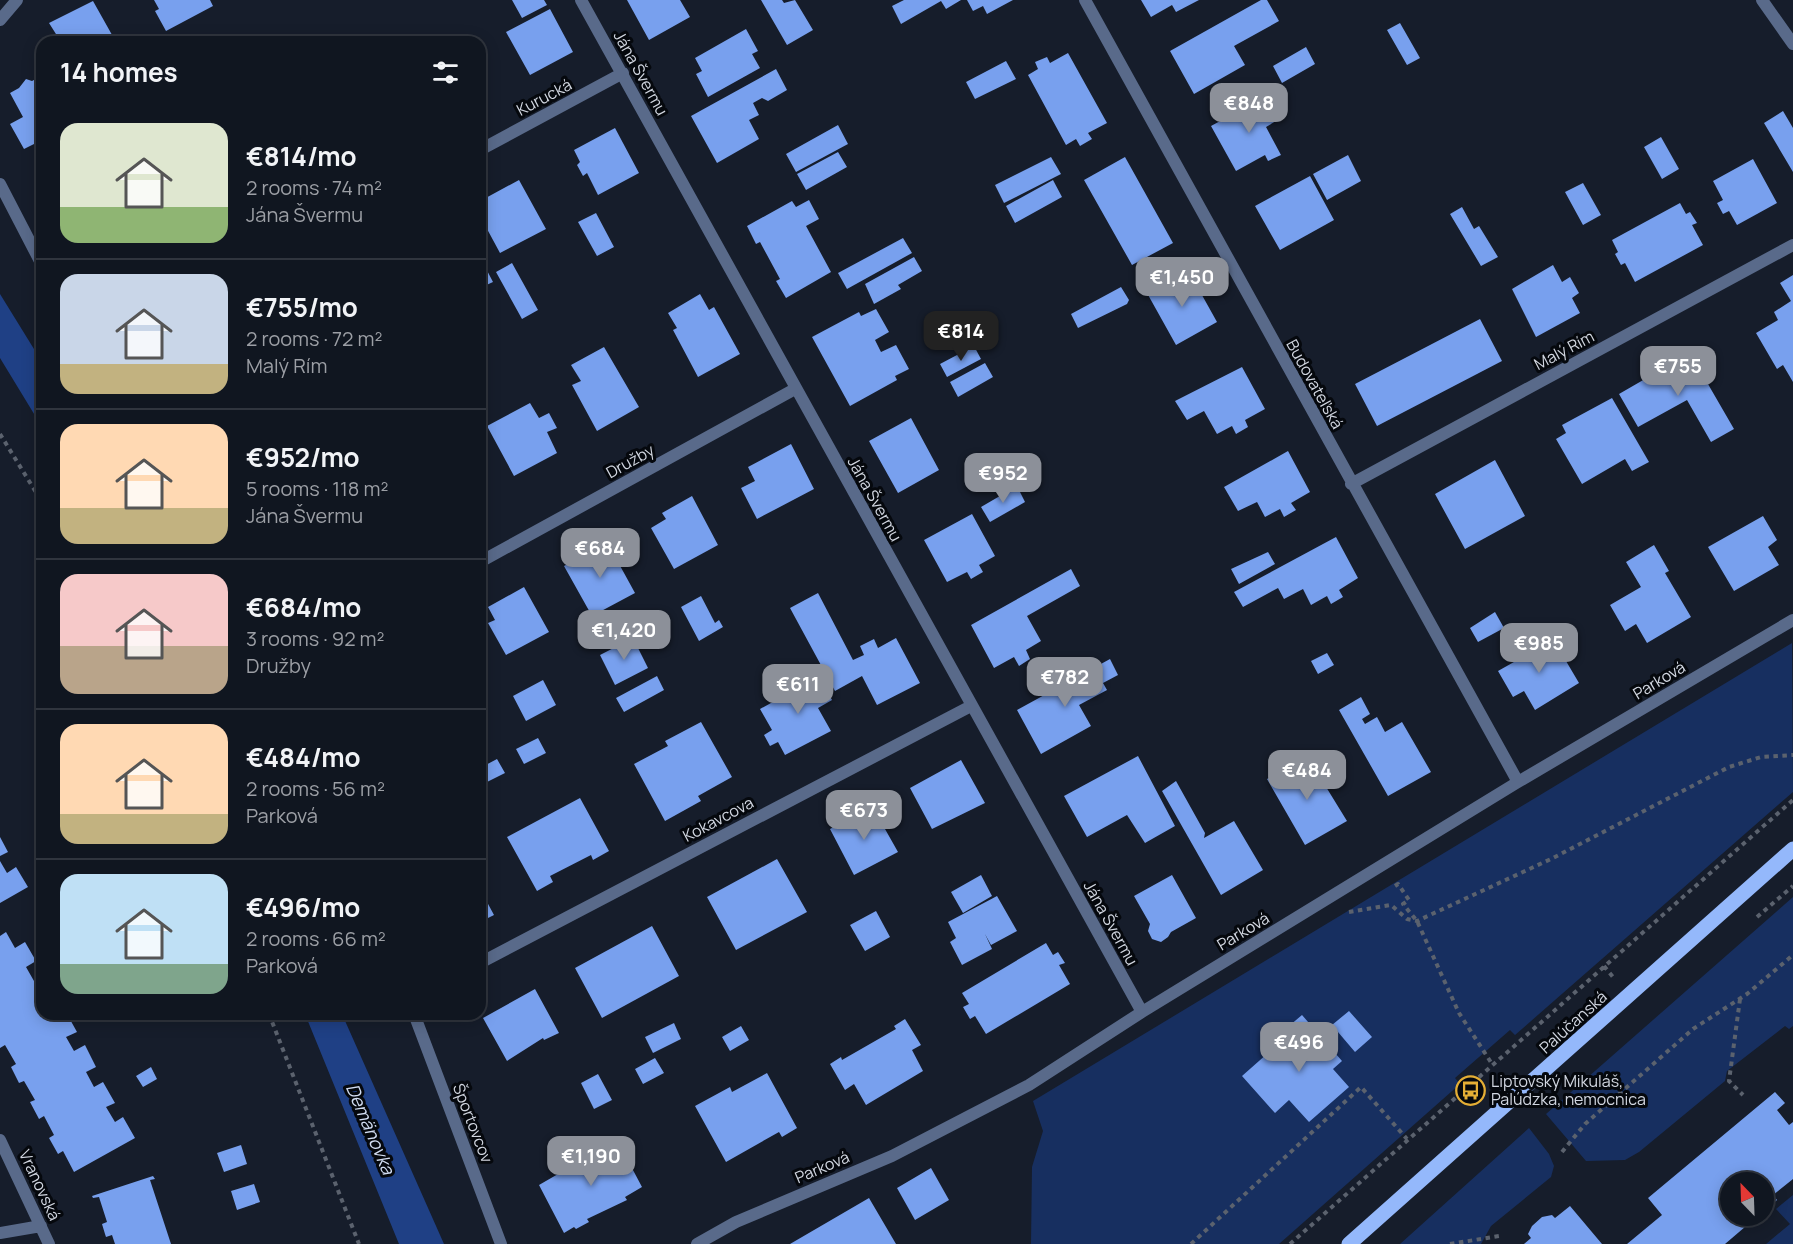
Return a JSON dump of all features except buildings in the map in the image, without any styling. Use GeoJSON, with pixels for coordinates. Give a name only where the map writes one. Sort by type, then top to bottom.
{"type":"FeatureCollection","features":[{"type":"Feature","properties":{"kind":"main road","name":"Palúčanská"},"geometry":{"type":"LineString","coordinates":[[1350,1244],[1793,849]]}},
{"type":"Feature","properties":{"kind":"street"},"geometry":{"type":"LineString","coordinates":[[0,20],[17,0]]}},
{"type":"Feature","properties":{"kind":"street","name":"Jána Švermu"},"geometry":{"type":"LineString","coordinates":[[581,0],[1142,1012]]}},
{"type":"Feature","properties":{"kind":"street","name":"Budovateľská"},"geometry":{"type":"LineString","coordinates":[[1084,0],[1518,782]]}},
{"type":"Feature","properties":{"kind":"street"},"geometry":{"type":"LineString","coordinates":[[1762,0],[1793,44]]}},
{"type":"Feature","properties":{"kind":"street","name":"Kurucká"},"geometry":{"type":"LineString","coordinates":[[486,147],[623,73]]}},
{"type":"Feature","properties":{"kind":"street"},"geometry":{"type":"LineString","coordinates":[[0,184],[36,253]]}},
{"type":"Feature","properties":{"kind":"street","name":"Malý Rím"},"geometry":{"type":"LineString","coordinates":[[1351,483],[1793,244]]}},
{"type":"Feature","properties":{"kind":"street","name":"Družby"},"geometry":{"type":"LineString","coordinates":[[486,559],[795,389]]}},
{"type":"Feature","properties":{"kind":"street","name":"Parková"},"geometry":{"type":"LineString","coordinates":[[697,1244],[736,1222],[892,1156],[1019,1091],[1142,1012],[1518,782],[1793,620]]}},
{"type":"Feature","properties":{"kind":"street","name":"Kokavcova"},"geometry":{"type":"LineString","coordinates":[[486,960],[972,706]]}},
{"type":"Feature","properties":{"kind":"street","name":"Športovcov"},"geometry":{"type":"LineString","coordinates":[[416,1020],[501,1244]]}},
{"type":"Feature","properties":{"kind":"street","name":"Vranovská"},"geometry":{"type":"LineString","coordinates":[[0,1140],[49,1244]]}},
{"type":"Feature","properties":{"kind":"street"},"geometry":{"type":"LineString","coordinates":[[0,1233],[41,1226]]}},
{"type":"Feature","properties":{"kind":"path"},"geometry":{"type":"LineString","coordinates":[[0,434],[36,492]]}},
{"type":"Feature","properties":{"kind":"path"},"geometry":{"type":"LineString","coordinates":[[1326,900],[1351,913],[1391,905],[1407,919],[1417,921],[1551,859],[1729,767],[1761,758],[1793,755]]}},
{"type":"Feature","properties":{"kind":"path"},"geometry":{"type":"LineString","coordinates":[[1290,1244],[1793,800]]}},
{"type":"Feature","properties":{"kind":"path"},"geometry":{"type":"LineString","coordinates":[[1367,875],[1383,894],[1398,884],[1408,900],[1403,904],[1417,921],[1459,1013],[1492,1064]]}},
{"type":"Feature","properties":{"kind":"path"},"geometry":{"type":"LineString","coordinates":[[1562,1152],[1585,1124],[1684,1037],[1740,998],[1793,955]]}},
{"type":"Feature","properties":{"kind":"path"},"geometry":{"type":"LineString","coordinates":[[1740,998],[1729,1081],[1743,1095]]}},
{"type":"Feature","properties":{"kind":"path"},"geometry":{"type":"LineString","coordinates":[[270,1020],[359,1244]]}},
{"type":"Feature","properties":{"kind":"path"},"geometry":{"type":"LineString","coordinates":[[1191,1244],[1361,1087],[1407,1139]]}},
{"type":"Feature","properties":{"kind":"path"},"geometry":{"type":"LineString","coordinates":[[1450,1244],[1499,1236]]}},
{"type":"Feature","properties":{"kind":"shaded area"},"geometry":{"type":"Polygon","coordinates":[[[1792,643],[1793,792],[1515,1035],[1510,1030],[1455,1078],[1460,1084],[1279,1244],[1031,1244],[1032,1167],[1043,1131],[1033,1101],[1792,643]]]}},
{"type":"Feature","properties":{"kind":"shaded area"},"geometry":{"type":"Polygon","coordinates":[[[1793,897],[1793,1026],[1789,1029],[1785,1026],[1727,1071],[1725,1081],[1639,1152],[1625,1160],[1586,1161],[1546,1114],[1793,897]]]}},
{"type":"Feature","properties":{"kind":"shaded area"},"geometry":{"type":"Polygon","coordinates":[[[1529,1128],[1549,1154],[1554,1166],[1551,1177],[1491,1226],[1481,1244],[1400,1244],[1529,1128]]]}},
{"type":"Feature","properties":{"kind":"shaded area"},"geometry":{"type":"Polygon","coordinates":[[[1793,1195],[1793,1244],[1766,1244],[1790,1224],[1776,1209],[1793,1195]]]}},
{"type":"Feature","properties":{"kind":"water"},"geometry":{"type":"Polygon","coordinates":[[[0,294],[36,352],[36,417],[0,358],[0,294]]]}},
{"type":"Feature","properties":{"kind":"water","name":"Demänovka"},"geometry":{"type":"Polygon","coordinates":[[[307,1020],[345,1020],[444,1244],[399,1244],[307,1020]]]}},
{"type":"Feature","properties":{"kind":"place","name":"Liptovský Mikuláš, Palúdzka, nemocnica"},"geometry":{"type":"Point","coordinates":[1470,1090]}}]}
